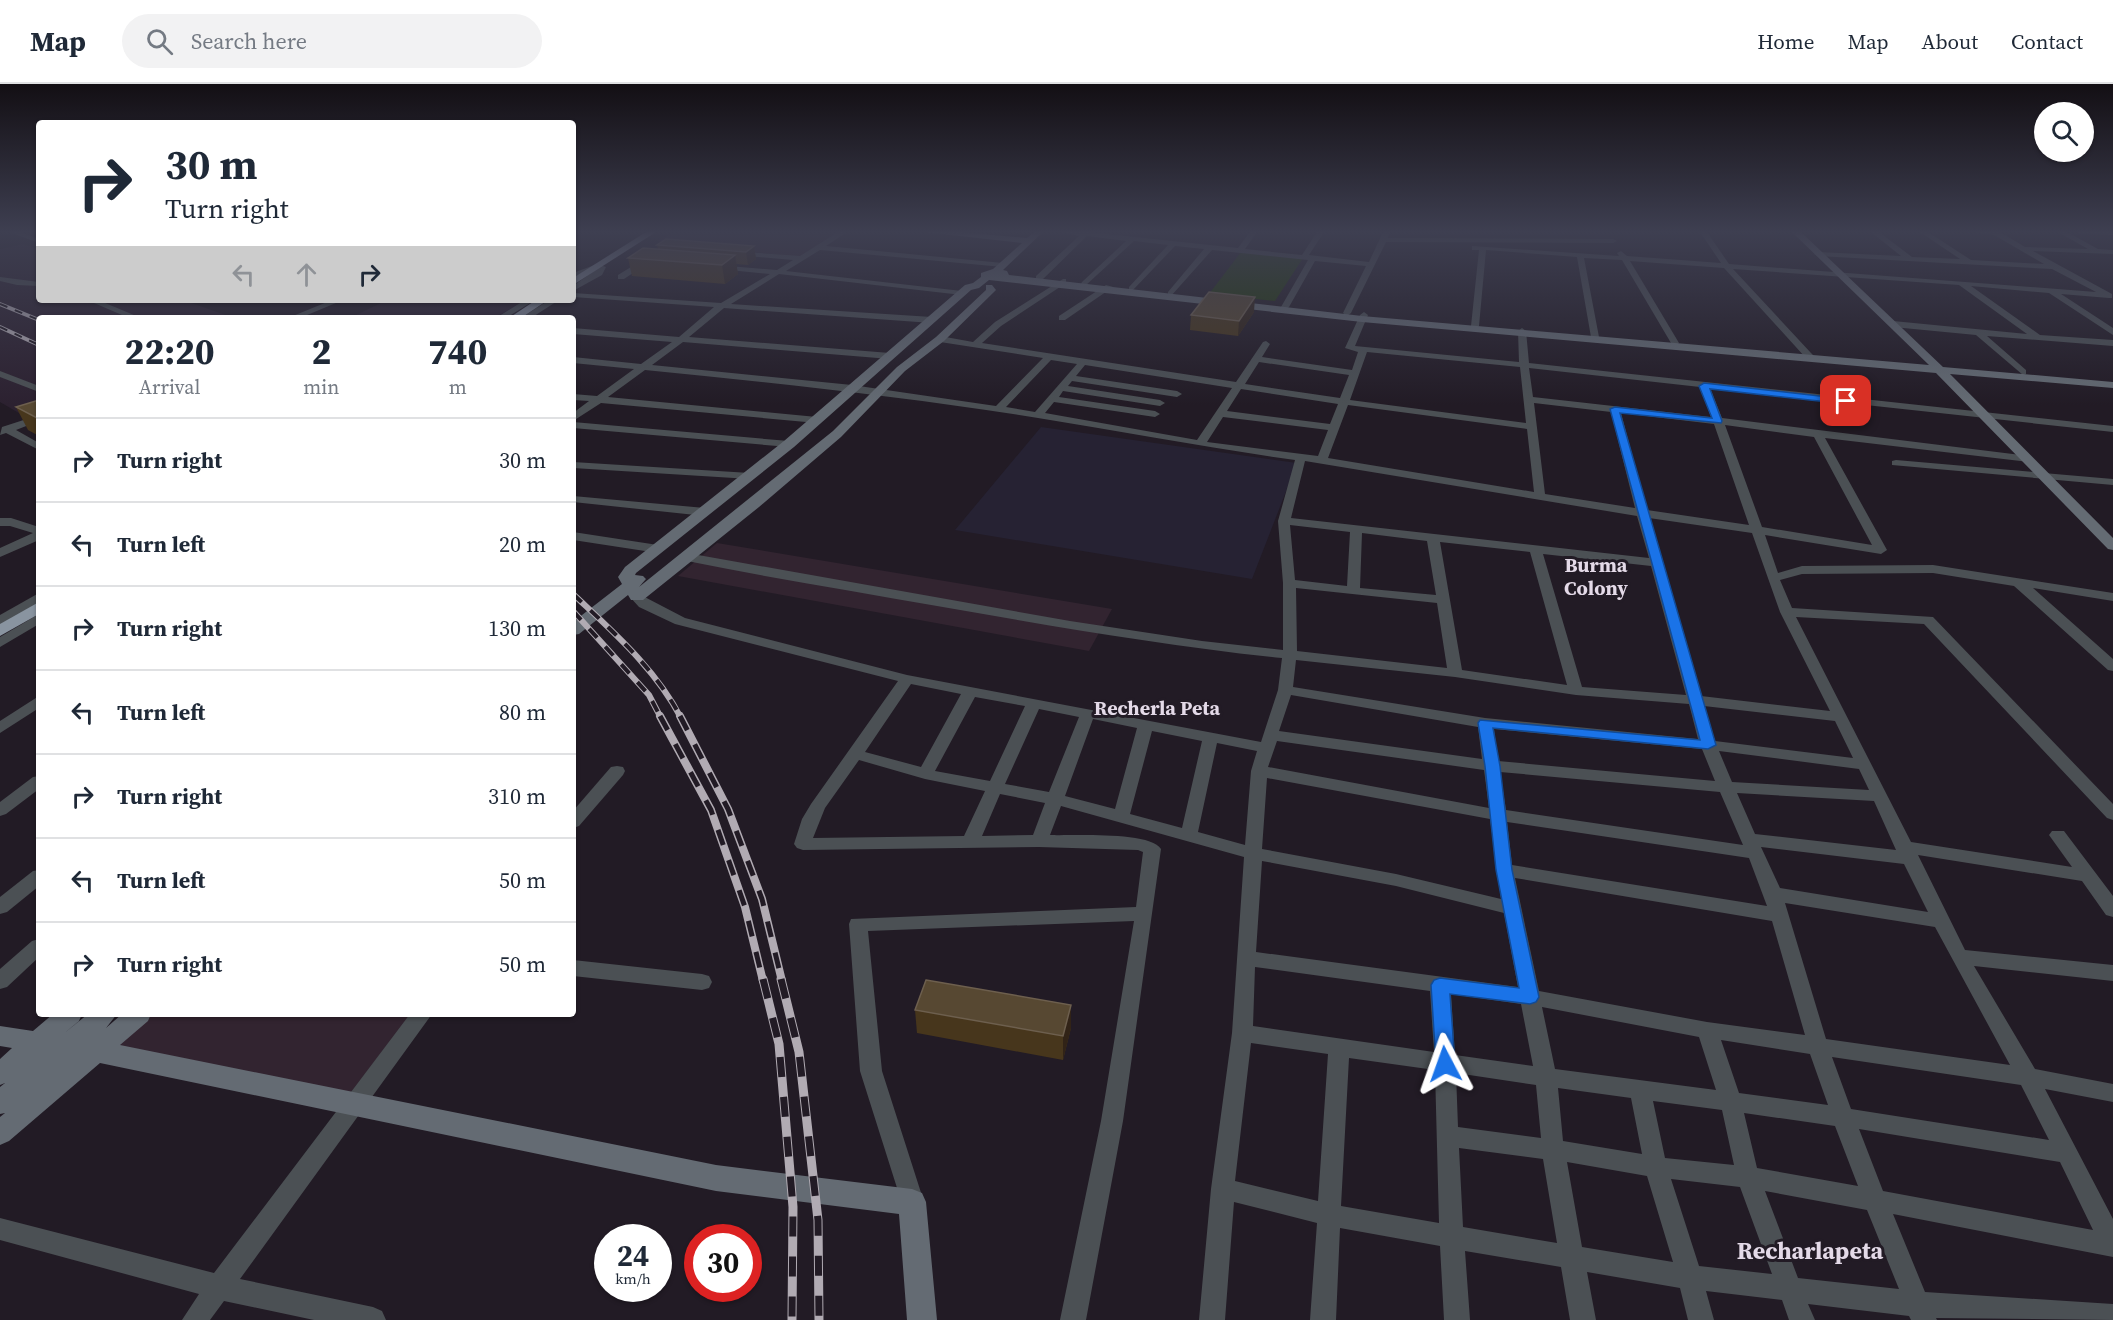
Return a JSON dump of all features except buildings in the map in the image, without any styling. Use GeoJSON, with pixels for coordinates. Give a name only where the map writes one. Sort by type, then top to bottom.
{"type":"FeatureCollection","features":[{"type":"Feature","properties":{"kind":"highway"},"geometry":{"type":"LineString","coordinates":[[519,315],[538,303]]}},
{"type":"Feature","properties":{"kind":"highway"},"geometry":{"type":"LineString","coordinates":[[0,631],[36,609]]}},
{"type":"Feature","properties":{"kind":"street"},"geometry":{"type":"LineString","coordinates":[[576,416],[683,338],[721,306],[748,290]]}},
{"type":"Feature","properties":{"kind":"street"},"geometry":{"type":"LineString","coordinates":[[976,290],[932,320],[789,444],[627,573],[626,577],[640,601],[680,621],[907,679],[1211,737],[1726,787],[1880,796]]}},
{"type":"Feature","properties":{"kind":"street"},"geometry":{"type":"LineString","coordinates":[[576,628],[753,488],[924,341],[979,290]]}},
{"type":"Feature","properties":{"kind":"street"},"geometry":{"type":"LineString","coordinates":[[640,601],[687,557],[837,434],[901,369],[940,339],[991,290]]}},
{"type":"Feature","properties":{"kind":"street"},"geometry":{"type":"LineString","coordinates":[[974,345],[998,324],[1049,290]]}},
{"type":"Feature","properties":{"kind":"street"},"geometry":{"type":"LineString","coordinates":[[1062,318],[1104,290]]}},
{"type":"Feature","properties":{"kind":"street"},"geometry":{"type":"LineString","coordinates":[[1121,290],[1522,332],[2113,380]]}},
{"type":"Feature","properties":{"kind":"street"},"geometry":{"type":"LineString","coordinates":[[1137,290],[1347,313],[1363,317],[1808,355],[2113,385]]}},
{"type":"Feature","properties":{"kind":"street"},"geometry":{"type":"LineString","coordinates":[[1171,294],[1175,290]]}},
{"type":"Feature","properties":{"kind":"street"},"geometry":{"type":"LineString","coordinates":[[1285,307],[1293,290]]}},
{"type":"Feature","properties":{"kind":"street"},"geometry":{"type":"LineString","coordinates":[[1347,313],[1358,290]]}},
{"type":"Feature","properties":{"kind":"street"},"geometry":{"type":"LineString","coordinates":[[1475,326],[1479,290]]}},
{"type":"Feature","properties":{"kind":"street"},"geometry":{"type":"LineString","coordinates":[[1587,290],[1595,337]]}},
{"type":"Feature","properties":{"kind":"street"},"geometry":{"type":"LineString","coordinates":[[1643,290],[1675,343]]}},
{"type":"Feature","properties":{"kind":"street"},"geometry":{"type":"LineString","coordinates":[[1748,290],[1808,355]]}},
{"type":"Feature","properties":{"kind":"street"},"geometry":{"type":"LineString","coordinates":[[1856,290],[1988,417],[2113,546]]}},
{"type":"Feature","properties":{"kind":"street"},"geometry":{"type":"LineString","coordinates":[[1969,290],[2038,338]]}},
{"type":"Feature","properties":{"kind":"street"},"geometry":{"type":"LineString","coordinates":[[2034,290],[2111,297]]}},
{"type":"Feature","properties":{"kind":"street"},"geometry":{"type":"LineString","coordinates":[[2097,290],[2111,297]]}},
{"type":"Feature","properties":{"kind":"street"},"geometry":{"type":"LineString","coordinates":[[2049,291],[2113,333]]}},
{"type":"Feature","properties":{"kind":"street"},"geometry":{"type":"LineString","coordinates":[[576,295],[932,320]]}},
{"type":"Feature","properties":{"kind":"street"},"geometry":{"type":"LineString","coordinates":[[99,303],[129,315]]}},
{"type":"Feature","properties":{"kind":"street"},"geometry":{"type":"LineString","coordinates":[[300,315],[331,303]]}},
{"type":"Feature","properties":{"kind":"street"},"geometry":{"type":"LineString","coordinates":[[505,315],[526,303]]}},
{"type":"Feature","properties":{"kind":"street"},"geometry":{"type":"LineString","coordinates":[[530,315],[550,303]]}},
{"type":"Feature","properties":{"kind":"street"},"geometry":{"type":"LineString","coordinates":[[1363,317],[1350,348],[2113,429]]}},
{"type":"Feature","properties":{"kind":"street"},"geometry":{"type":"LineString","coordinates":[[1893,324],[2113,343]]}},
{"type":"Feature","properties":{"kind":"street"},"geometry":{"type":"LineString","coordinates":[[576,332],[683,338],[890,356]]}},
{"type":"Feature","properties":{"kind":"street"},"geometry":{"type":"LineString","coordinates":[[1522,332],[1540,497]]}},
{"type":"Feature","properties":{"kind":"street"},"geometry":{"type":"LineString","coordinates":[[1978,332],[2024,372]]}},
{"type":"Feature","properties":{"kind":"street"},"geometry":{"type":"LineString","coordinates":[[940,339],[1048,358],[1236,386],[1532,427]]}},
{"type":"Feature","properties":{"kind":"street"},"geometry":{"type":"LineString","coordinates":[[1200,444],[1236,386],[1266,344]]}},
{"type":"Feature","properties":{"kind":"street"},"geometry":{"type":"LineString","coordinates":[[1322,460],[1364,349]]}},
{"type":"Feature","properties":{"kind":"street"},"geometry":{"type":"LineString","coordinates":[[999,409],[1048,358]]}},
{"type":"Feature","properties":{"kind":"street"},"geometry":{"type":"LineString","coordinates":[[1257,359],[1356,373]]}},
{"type":"Feature","properties":{"kind":"street"},"geometry":{"type":"LineString","coordinates":[[576,360],[852,388],[999,409],[1200,444],[1322,460],[1540,497],[1881,550]]}},
{"type":"Feature","properties":{"kind":"street"},"geometry":{"type":"LineString","coordinates":[[1038,415],[1083,362]]}},
{"type":"Feature","properties":{"kind":"street"},"geometry":{"type":"LineString","coordinates":[[0,374],[36,388]]}},
{"type":"Feature","properties":{"kind":"street"},"geometry":{"type":"LineString","coordinates":[[1070,378],[1177,394]]}},
{"type":"Feature","properties":{"kind":"street"},"geometry":{"type":"LineString","coordinates":[[1704,386],[1787,612],[1959,957],[2028,1077],[2113,1244]]}},
{"type":"Feature","properties":{"kind":"street"},"geometry":{"type":"LineString","coordinates":[[1061,388],[1160,403]]}},
{"type":"Feature","properties":{"kind":"street"},"geometry":{"type":"LineString","coordinates":[[576,397],[817,420]]}},
{"type":"Feature","properties":{"kind":"street"},"geometry":{"type":"LineString","coordinates":[[1052,399],[1155,414]]}},
{"type":"Feature","properties":{"kind":"street"},"geometry":{"type":"LineString","coordinates":[[1530,400],[2029,459]]}},
{"type":"Feature","properties":{"kind":"street"},"geometry":{"type":"LineString","coordinates":[[1615,409],[1708,745],[1773,894],[1818,1046],[1843,1117],[1920,1312]]}},
{"type":"Feature","properties":{"kind":"street"},"geometry":{"type":"LineString","coordinates":[[1219,413],[1334,428]]}},
{"type":"Feature","properties":{"kind":"street"},"geometry":{"type":"LineString","coordinates":[[3,430],[36,419]]}},
{"type":"Feature","properties":{"kind":"street"},"geometry":{"type":"LineString","coordinates":[[576,425],[789,444]]}},
{"type":"Feature","properties":{"kind":"street"},"geometry":{"type":"LineString","coordinates":[[3,430],[36,446]]}},
{"type":"Feature","properties":{"kind":"street"},"geometry":{"type":"LineString","coordinates":[[1818,434],[1881,550],[1906,568]]}},
{"type":"Feature","properties":{"kind":"street"},"geometry":{"type":"LineString","coordinates":[[1212,1320],[1223,1189],[1242,1033],[1259,771],[1285,690],[1290,655],[1284,521],[1301,457]]}},
{"type":"Feature","properties":{"kind":"street"},"geometry":{"type":"LineString","coordinates":[[1896,463],[2113,482]]}},
{"type":"Feature","properties":{"kind":"street"},"geometry":{"type":"LineString","coordinates":[[576,465],[750,476]]}},
{"type":"Feature","properties":{"kind":"street"},"geometry":{"type":"LineString","coordinates":[[576,499],[705,512]]}},
{"type":"Feature","properties":{"kind":"street"},"geometry":{"type":"LineString","coordinates":[[1284,521],[1656,563]]}},
{"type":"Feature","properties":{"kind":"street"},"geometry":{"type":"LineString","coordinates":[[0,522],[11,522],[36,532]]}},
{"type":"Feature","properties":{"kind":"street"},"geometry":{"type":"LineString","coordinates":[[1353,591],[1356,529]]}},
{"type":"Feature","properties":{"kind":"street"},"geometry":{"type":"LineString","coordinates":[[0,553],[36,535]]}},
{"type":"Feature","properties":{"kind":"street"},"geometry":{"type":"LineString","coordinates":[[576,536],[658,549]]}},
{"type":"Feature","properties":{"kind":"street"},"geometry":{"type":"LineString","coordinates":[[1433,537],[1455,673]]}},
{"type":"Feature","properties":{"kind":"street"},"geometry":{"type":"LineString","coordinates":[[1535,548],[1576,691]]}},
{"type":"Feature","properties":{"kind":"street"},"geometry":{"type":"LineString","coordinates":[[687,557],[739,569],[1233,650],[1455,673],[1576,691],[1695,700],[1841,717]]}},
{"type":"Feature","properties":{"kind":"street"},"geometry":{"type":"LineString","coordinates":[[1773,578],[1802,570],[1932,569],[2113,597]]}},
{"type":"Feature","properties":{"kind":"street"},"geometry":{"type":"LineString","coordinates":[[1288,583],[1442,600]]}},
{"type":"Feature","properties":{"kind":"street"},"geometry":{"type":"LineString","coordinates":[[2019,583],[2113,667]]}},
{"type":"Feature","properties":{"kind":"street"},"geometry":{"type":"LineString","coordinates":[[0,621],[36,599]]}},
{"type":"Feature","properties":{"kind":"street"},"geometry":{"type":"LineString","coordinates":[[1787,612],[1928,620],[2113,814]]}},
{"type":"Feature","properties":{"kind":"street"},"geometry":{"type":"LineString","coordinates":[[0,643],[36,620]]}},
{"type":"Feature","properties":{"kind":"street"},"geometry":{"type":"LineString","coordinates":[[907,679],[821,802],[805,831],[802,844],[1039,841],[1140,844],[1152,849],[1112,1121],[1073,1320]]}},
{"type":"Feature","properties":{"kind":"street"},"geometry":{"type":"LineString","coordinates":[[925,774],[971,690]]}},
{"type":"Feature","properties":{"kind":"street"},"geometry":{"type":"LineString","coordinates":[[1285,690],[1485,723],[1708,745],[1865,765]]}},
{"type":"Feature","properties":{"kind":"street"},"geometry":{"type":"LineString","coordinates":[[970,842],[1034,702]]}},
{"type":"Feature","properties":{"kind":"street"},"geometry":{"type":"LineString","coordinates":[[0,728],[36,703]]}},
{"type":"Feature","properties":{"kind":"street"},"geometry":{"type":"LineString","coordinates":[[1039,841],[1088,713]]}},
{"type":"Feature","properties":{"kind":"street"},"geometry":{"type":"LineString","coordinates":[[1485,723],[1493,766],[1504,870],[1546,1077],[1553,1150],[1583,1320]]}},
{"type":"Feature","properties":{"kind":"street"},"geometry":{"type":"LineString","coordinates":[[1121,817],[1146,724]]}},
{"type":"Feature","properties":{"kind":"street"},"geometry":{"type":"LineString","coordinates":[[1189,836],[1211,737]]}},
{"type":"Feature","properties":{"kind":"street"},"geometry":{"type":"LineString","coordinates":[[855,754],[925,774],[1056,799],[1253,853],[1396,880],[1511,908]]}},
{"type":"Feature","properties":{"kind":"street"},"geometry":{"type":"LineString","coordinates":[[576,819],[617,771]]}},
{"type":"Feature","properties":{"kind":"street"},"geometry":{"type":"LineString","coordinates":[[1259,771],[1498,815],[1751,846],[1906,852],[2085,874]]}},
{"type":"Feature","properties":{"kind":"street"},"geometry":{"type":"LineString","coordinates":[[0,810],[36,783]]}},
{"type":"Feature","properties":{"kind":"street"},"geometry":{"type":"LineString","coordinates":[[2058,835],[2113,910]]}},
{"type":"Feature","properties":{"kind":"street"},"geometry":{"type":"LineString","coordinates":[[1504,870],[1780,915]]}},
{"type":"Feature","properties":{"kind":"street"},"geometry":{"type":"LineString","coordinates":[[0,907],[36,878]]}},
{"type":"Feature","properties":{"kind":"street"},"geometry":{"type":"LineString","coordinates":[[1773,894],[1941,921]]}},
{"type":"Feature","properties":{"kind":"street"},"geometry":{"type":"LineString","coordinates":[[922,1320],[912,1202],[870,1071],[858,924],[1144,914]]}},
{"type":"Feature","properties":{"kind":"street"},"geometry":{"type":"LineString","coordinates":[[0,981],[36,949]]}},
{"type":"Feature","properties":{"kind":"street"},"geometry":{"type":"LineString","coordinates":[[1959,957],[2113,973]]}},
{"type":"Feature","properties":{"kind":"street"},"geometry":{"type":"LineString","coordinates":[[1246,958],[1530,997],[1707,1030],[2028,1077],[2113,1093]]}},
{"type":"Feature","properties":{"kind":"street"},"geometry":{"type":"LineString","coordinates":[[576,968],[702,982]]}},
{"type":"Feature","properties":{"kind":"street"},"geometry":{"type":"LineString","coordinates":[[1440,985],[1457,1320]]}},
{"type":"Feature","properties":{"kind":"street"},"geometry":{"type":"LineString","coordinates":[[0,1074],[67,1017]]}},
{"type":"Feature","properties":{"kind":"street"},"geometry":{"type":"LineString","coordinates":[[0,1104],[102,1017]]}},
{"type":"Feature","properties":{"kind":"street"},"geometry":{"type":"LineString","coordinates":[[0,1133],[135,1017]]}},
{"type":"Feature","properties":{"kind":"street"},"geometry":{"type":"LineString","coordinates":[[195,1320],[420,1017]]}},
{"type":"Feature","properties":{"kind":"street"},"geometry":{"type":"LineString","coordinates":[[1707,1030],[1731,1103],[1748,1177],[1802,1320]]}},
{"type":"Feature","properties":{"kind":"street"},"geometry":{"type":"LineString","coordinates":[[1242,1033],[1445,1064],[1843,1117],[2067,1153]]}},
{"type":"Feature","properties":{"kind":"street"},"geometry":{"type":"LineString","coordinates":[[0,1036],[40,1040],[716,1178],[912,1202]]}},
{"type":"Feature","properties":{"kind":"street"},"geometry":{"type":"LineString","coordinates":[[1323,1320],[1339,1047]]}},
{"type":"Feature","properties":{"kind":"street"},"geometry":{"type":"LineString","coordinates":[[1640,1091],[1656,1167],[1701,1320]]}},
{"type":"Feature","properties":{"kind":"street"},"geometry":{"type":"LineString","coordinates":[[1447,1136],[1656,1167],[1748,1177],[2113,1244]]}},
{"type":"Feature","properties":{"kind":"street"},"geometry":{"type":"LineString","coordinates":[[1223,1189],[1328,1215],[1574,1259],[1690,1277],[1790,1289],[1920,1312],[2113,1317]]}},
{"type":"Feature","properties":{"kind":"street"},"geometry":{"type":"LineString","coordinates":[[0,1229],[219,1287],[373,1320]]}},
{"type":"Feature","properties":{"kind":"shaded area"},"geometry":{"type":"Polygon","coordinates":[[[0,290],[36,290],[36,303],[192,303],[226,315],[36,315],[36,413],[24,416],[0,402],[0,290]]]}},
{"type":"Feature","properties":{"kind":"shaded area"},"geometry":{"type":"Polygon","coordinates":[[[381,303],[521,303],[499,315],[356,315],[381,303]]]}},
{"type":"Feature","properties":{"kind":"shaded area"},"geometry":{"type":"Polygon","coordinates":[[[1041,427],[1297,463],[1252,579],[955,530],[1041,427]]]}},
{"type":"Feature","properties":{"kind":"shaded area"},"geometry":{"type":"Polygon","coordinates":[[[717,543],[1112,609],[1089,651],[678,576],[717,543]]]}},
{"type":"Feature","properties":{"kind":"shaded area"},"geometry":{"type":"Polygon","coordinates":[[[144,1017],[409,1017],[349,1095],[111,1044],[144,1017]]]}},
{"type":"Feature","properties":{"kind":"green space"},"geometry":{"type":"Polygon","coordinates":[[[1212,290],[1282,290],[1275,301],[1209,294],[1212,290]]]}},
{"type":"Feature","properties":{"kind":"railway"},"geometry":{"type":"LineString","coordinates":[[0,304],[36,319]]}},
{"type":"Feature","properties":{"kind":"railway"},"geometry":{"type":"LineString","coordinates":[[0,327],[36,344]]}},
{"type":"Feature","properties":{"kind":"railway"},"geometry":{"type":"LineString","coordinates":[[576,597],[646,667],[671,700],[681,718]]}},
{"type":"Feature","properties":{"kind":"railway"},"geometry":{"type":"LineString","coordinates":[[576,614],[649,695],[661,718]]}},
{"type":"Feature","properties":{"kind":"railway"},"geometry":{"type":"LineString","coordinates":[[660,716],[711,810],[745,907],[763,981]]}},
{"type":"Feature","properties":{"kind":"railway"},"geometry":{"type":"LineString","coordinates":[[680,716],[728,809],[762,899],[782,981]]}},
{"type":"Feature","properties":{"kind":"railway"},"geometry":{"type":"LineString","coordinates":[[763,979],[779,1044],[793,1207],[792,1320]]}},
{"type":"Feature","properties":{"kind":"railway"},"geometry":{"type":"LineString","coordinates":[[781,979],[799,1052],[818,1220],[819,1320]]}},
{"type":"Feature","properties":{"kind":"district","name":"Burma Colony"},"geometry":{"type":"Point","coordinates":[1596,576]}},
{"type":"Feature","properties":{"kind":"district","name":"Recherla Peta"},"geometry":{"type":"Point","coordinates":[1157,708]}},
{"type":"Feature","properties":{"kind":"district","name":"Recharlapeta"},"geometry":{"type":"Point","coordinates":[1810,1250]}},
{"type":"Feature","properties":{"kind":"route"},"geometry":{"type":"LineString","coordinates":[[1445,1064],[1440,985],[1530,997],[1504,870],[1493,766],[1485,723],[1708,745],[1615,409],[1718,421],[1704,386],[1846,401]]}}]}
